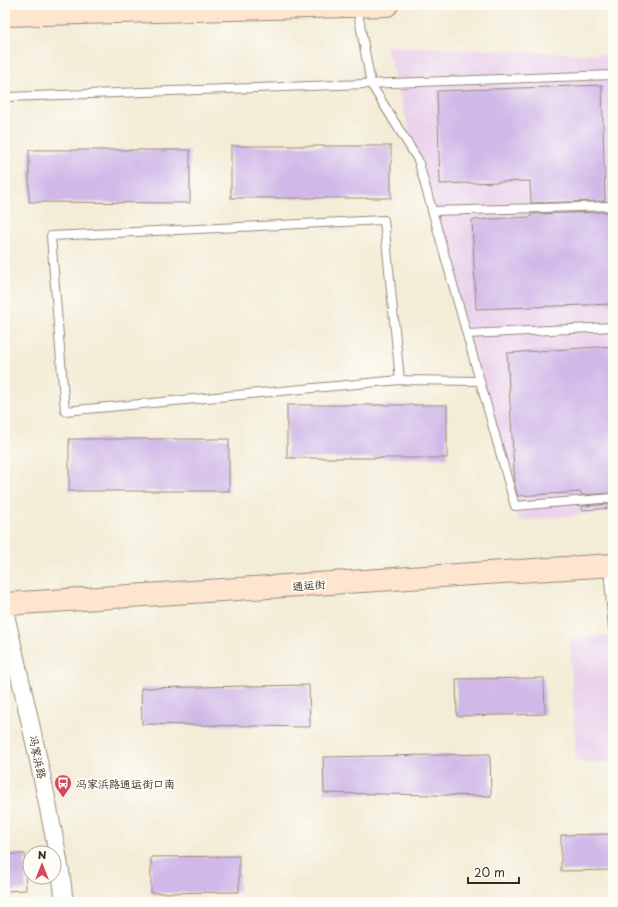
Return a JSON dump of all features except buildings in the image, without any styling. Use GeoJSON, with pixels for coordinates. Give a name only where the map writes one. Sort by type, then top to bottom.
{"type":"FeatureCollection","features":[{"type":"Feature","properties":{"kind":"street"},"geometry":{"type":"LineString","coordinates":[[5,15],[387,5]]}},
{"type":"Feature","properties":{"kind":"street","name":"通运街"},"geometry":{"type":"LineString","coordinates":[[5,604],[610,565]]}},
{"type":"Feature","properties":{"kind":"street","name":"冯家浜路"},"geometry":{"type":"LineString","coordinates":[[5,613],[45,790],[63,883],[64,902]]}},
{"type":"Feature","properties":{"kind":"lane"},"geometry":{"type":"LineString","coordinates":[[357,6],[371,84],[418,160],[515,506],[613,498]]}},
{"type":"Feature","properties":{"kind":"lane"},"geometry":{"type":"LineString","coordinates":[[5,99],[7,97],[613,75]]}},
{"type":"Feature","properties":{"kind":"lane"},"geometry":{"type":"LineString","coordinates":[[432,211],[613,206]]}},
{"type":"Feature","properties":{"kind":"lane"},"geometry":{"type":"LineString","coordinates":[[400,380],[384,220],[51,236],[65,411],[400,380],[480,381]]}},
{"type":"Feature","properties":{"kind":"lane"},"geometry":{"type":"LineString","coordinates":[[467,334],[613,327]]}},
{"type":"Feature","properties":{"kind":"lane"},"geometry":{"type":"LineString","coordinates":[[610,565],[613,629]]}},
{"type":"Feature","properties":{"kind":"shaded area"},"geometry":{"type":"Polygon","coordinates":[[[386,46],[613,55],[613,511],[519,521],[386,46]]]}},
{"type":"Feature","properties":{"kind":"shaded area"},"geometry":{"type":"Polygon","coordinates":[[[613,636],[613,763],[576,762],[570,638],[613,636]]]}},
{"type":"Feature","properties":{"kind":"place","name":"冯家浜路通运街口南"},"geometry":{"type":"Point","coordinates":[63,798]}}]}
